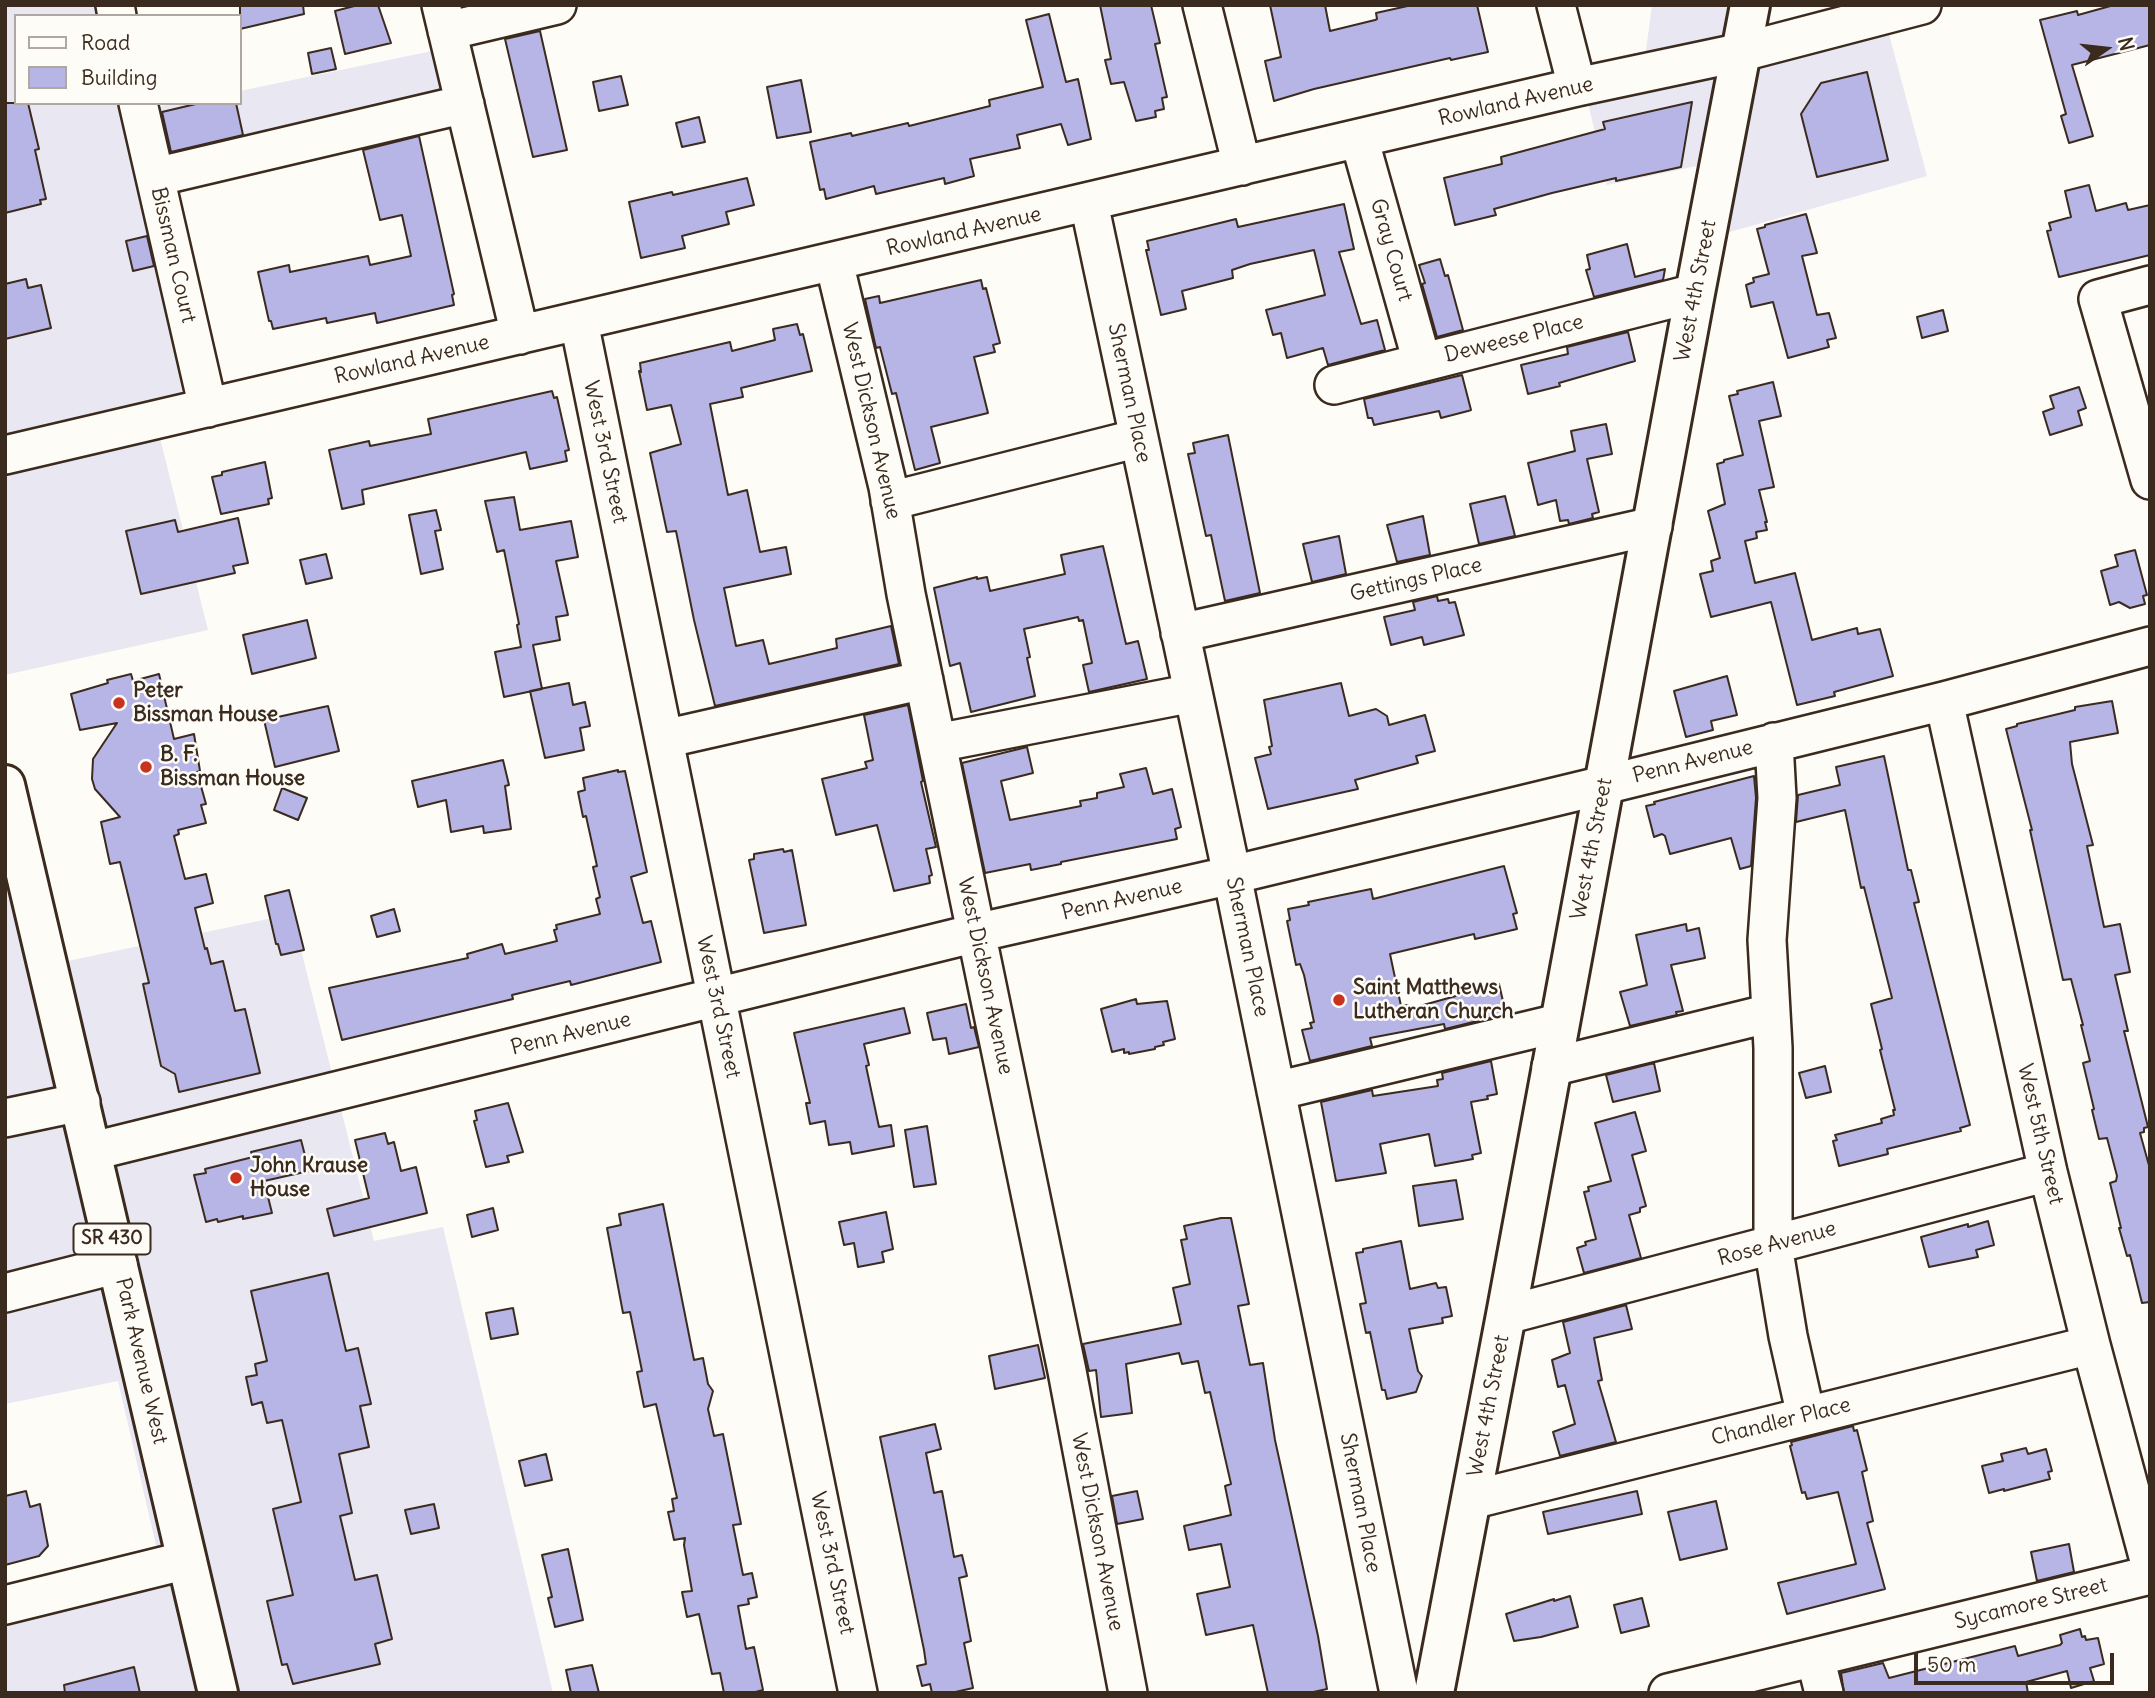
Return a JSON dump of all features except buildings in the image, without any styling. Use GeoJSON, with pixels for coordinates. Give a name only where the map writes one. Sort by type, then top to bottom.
{"type":"FeatureCollection","features":[{"type":"Feature","properties":{"kind":"main road","name":"West 4th Street"},"geometry":{"type":"LineString","coordinates":[[1434,1693],[1750,5]]}},
{"type":"Feature","properties":{"kind":"main road","name":"Park Avenue West"},"geometry":{"type":"LineString","coordinates":[[6,794],[93,1151],[218,1693]]}},
{"type":"Feature","properties":{"kind":"street"},"geometry":{"type":"LineString","coordinates":[[520,335],[444,18],[557,5]]}},
{"type":"Feature","properties":{"kind":"street"},"geometry":{"type":"LineString","coordinates":[[1202,5],[1242,166]]}},
{"type":"Feature","properties":{"kind":"street"},"geometry":{"type":"LineString","coordinates":[[1556,5],[1577,88]]}},
{"type":"Feature","properties":{"kind":"street","name":"Rowland Avenue"},"geometry":{"type":"LineString","coordinates":[[5,455],[1359,138],[1742,52],[1922,5]]}},
{"type":"Feature","properties":{"kind":"street"},"geometry":{"type":"LineString","coordinates":[[155,177],[465,104]]}},
{"type":"Feature","properties":{"kind":"street","name":"Bissman Court"},"geometry":{"type":"LineString","coordinates":[[138,105],[208,408]]}},
{"type":"Feature","properties":{"kind":"street","name":"Gray Court"},"geometry":{"type":"LineString","coordinates":[[1359,138],[1422,362]]}},
{"type":"Feature","properties":{"kind":"street","name":"Sherman Place"},"geometry":{"type":"LineString","coordinates":[[1089,203],[1232,875],[1399,1693]]}},
{"type":"Feature","properties":{"kind":"street","name":"West Dickson Avenue"},"geometry":{"type":"LineString","coordinates":[[834,262],[890,500],[906,594],[1067,1371],[1128,1693]]}},
{"type":"Feature","properties":{"kind":"street"},"geometry":{"type":"LineString","coordinates":[[2150,285],[2098,299],[2150,480]]}},
{"type":"Feature","properties":{"kind":"street","name":"Deweese Place"},"geometry":{"type":"LineString","coordinates":[[1334,385],[1695,293]]}},
{"type":"Feature","properties":{"kind":"street","name":"West 3rd Street"},"geometry":{"type":"LineString","coordinates":[[579,322],[858,1693]]}},
{"type":"Feature","properties":{"kind":"street"},"geometry":{"type":"LineString","coordinates":[[890,500],[1139,438]]}},
{"type":"Feature","properties":{"kind":"street","name":"Gettings Place"},"geometry":{"type":"LineString","coordinates":[[1180,633],[1653,526]]}},
{"type":"Feature","properties":{"kind":"street","name":"Penn Avenue"},"geometry":{"type":"LineString","coordinates":[[93,1151],[976,933],[1232,875],[1604,785],[1944,701],[2150,646]]}},
{"type":"Feature","properties":{"kind":"street"},"geometry":{"type":"LineString","coordinates":[[664,739],[924,680]]}},
{"type":"Feature","properties":{"kind":"street"},"geometry":{"type":"LineString","coordinates":[[937,743],[1193,693]]}},
{"type":"Feature","properties":{"kind":"street","name":"West 5th Street"},"geometry":{"type":"LineString","coordinates":[[1944,701],[2048,1172],[2150,1564]]}},
{"type":"Feature","properties":{"kind":"street"},"geometry":{"type":"LineString","coordinates":[[1774,742],[1777,798],[1768,940],[1773,1245],[1788,1336],[1806,1416]]}},
{"type":"Feature","properties":{"kind":"street"},"geometry":{"type":"LineString","coordinates":[[1551,1067],[1771,1013]]}},
{"type":"Feature","properties":{"kind":"street"},"geometry":{"type":"LineString","coordinates":[[1276,1091],[1559,1023]]}},
{"type":"Feature","properties":{"kind":"street"},"geometry":{"type":"LineString","coordinates":[[5,1118],[81,1102]]}},
{"type":"Feature","properties":{"kind":"street","name":"Rose Avenue"},"geometry":{"type":"LineString","coordinates":[[1506,1315],[2048,1172]]}},
{"type":"Feature","properties":{"kind":"street"},"geometry":{"type":"LineString","coordinates":[[5,1293],[118,1264]]}},
{"type":"Feature","properties":{"kind":"street","name":"Chandler Place"},"geometry":{"type":"LineString","coordinates":[[1471,1500],[2091,1345]]}},
{"type":"Feature","properties":{"kind":"street"},"geometry":{"type":"LineString","coordinates":[[5,1605],[187,1560]]}},
{"type":"Feature","properties":{"kind":"street","name":"Sycamore Street"},"geometry":{"type":"LineString","coordinates":[[1668,1693],[2150,1575]]}},
{"type":"Feature","properties":{"kind":"street"},"geometry":{"type":"LineString","coordinates":[[1815,1657],[1824,1693]]}},
{"type":"Feature","properties":{"kind":"shaded area"},"geometry":{"type":"Polygon","coordinates":[[[5,5],[104,5],[106,14],[14,14],[14,105],[129,105],[131,112],[167,105],[242,105],[242,91],[432,51],[446,115],[147,186],[199,418],[158,430],[208,630],[5,675],[5,5]]]}},
{"type":"Feature","properties":{"kind":"shaded area"},"geometry":{"type":"Polygon","coordinates":[[[1652,5],[1750,5],[1742,51],[1883,12],[1927,176],[1691,243],[1706,164],[1607,185],[1584,85],[1643,73],[1652,5]]]}},
{"type":"Feature","properties":{"kind":"shaded area"},"geometry":{"type":"Polygon","coordinates":[[[5,818],[39,967],[292,914],[374,1241],[443,1227],[553,1693],[5,1693],[5,1587],[157,1550],[118,1381],[5,1404],[5,818]]]}},
{"type":"Feature","properties":{"kind":"place","name":"Peter Bissman House"},"geometry":{"type":"Point","coordinates":[119,703]}},
{"type":"Feature","properties":{"kind":"place","name":"B. F. Bissman House"},"geometry":{"type":"Point","coordinates":[146,767]}},
{"type":"Feature","properties":{"kind":"place","name":"Saint Matthews Lutheran Church"},"geometry":{"type":"Point","coordinates":[1339,1000]}},
{"type":"Feature","properties":{"kind":"place","name":"John Krause House"},"geometry":{"type":"Point","coordinates":[236,1178]}}]}
